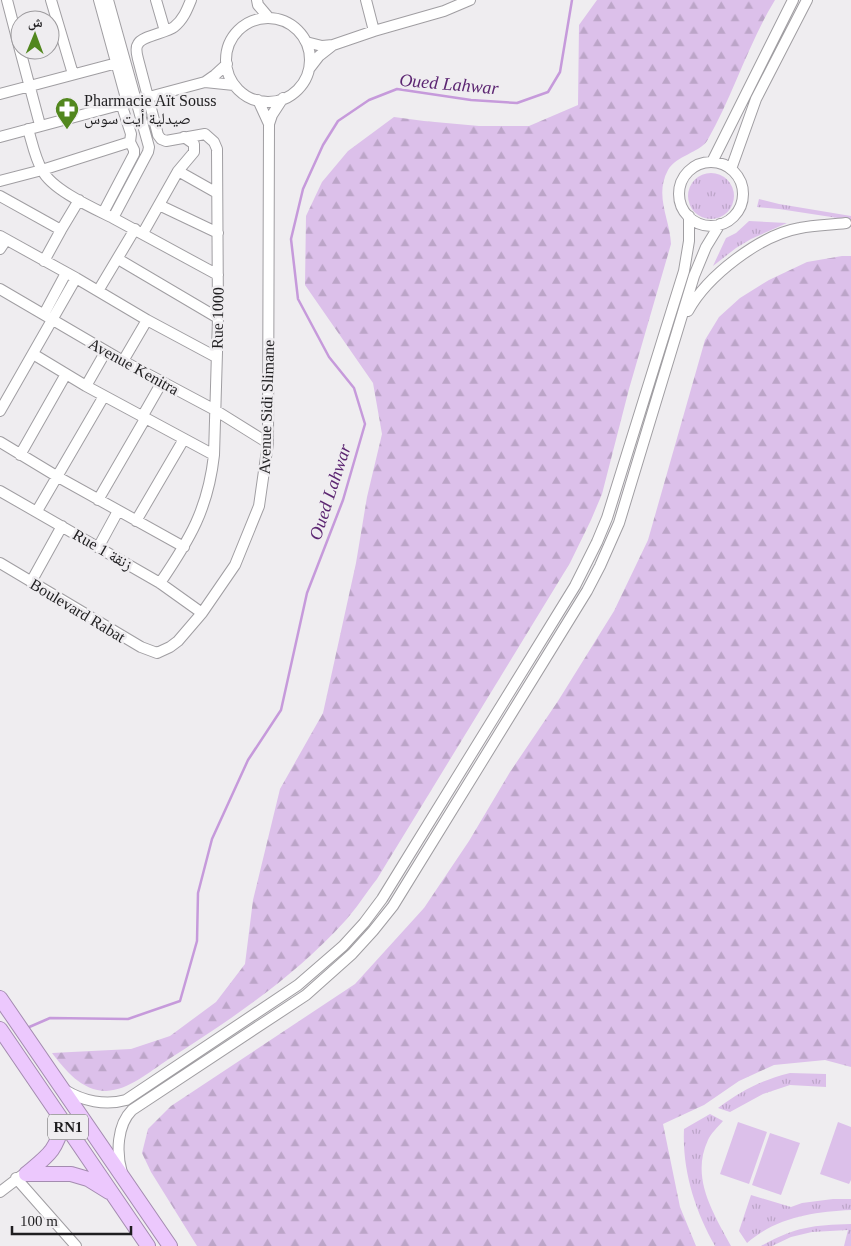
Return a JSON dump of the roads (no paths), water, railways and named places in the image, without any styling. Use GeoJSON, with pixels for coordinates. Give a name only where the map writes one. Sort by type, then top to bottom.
{"type":"FeatureCollection","features":[{"type":"Feature","properties":{"kind":"highway","name":"RN1"},"geometry":{"type":"LineString","coordinates":[[0,998],[170,1246]]}},
{"type":"Feature","properties":{"kind":"highway","name":"RN1"},"geometry":{"type":"LineString","coordinates":[[2,1032],[148,1246]]}},
{"type":"Feature","properties":{"kind":"highway"},"geometry":{"type":"LineString","coordinates":[[21,1176],[48,1156],[56,1146],[64,1121]]}},
{"type":"Feature","properties":{"kind":"highway"},"geometry":{"type":"LineString","coordinates":[[21,1176],[62,1173],[79,1176],[88,1178],[114,1194]]}},
{"type":"Feature","properties":{"kind":"street"},"geometry":{"type":"LineString","coordinates":[[51,0],[73,74]]}},
{"type":"Feature","properties":{"kind":"street"},"geometry":{"type":"LineString","coordinates":[[99,0],[128,101],[149,147],[113,218]]}},
{"type":"Feature","properties":{"kind":"street"},"geometry":{"type":"LineString","coordinates":[[103,213],[134,154],[130,142],[128,101],[108,0]]}},
{"type":"Feature","properties":{"kind":"street"},"geometry":{"type":"LineString","coordinates":[[156,0],[165,31]]}},
{"type":"Feature","properties":{"kind":"street"},"geometry":{"type":"LineString","coordinates":[[149,96],[138,60],[137,45],[142,40],[173,28],[181,21],[192,0]]}},
{"type":"Feature","properties":{"kind":"street"},"geometry":{"type":"LineString","coordinates":[[366,0],[374,31]]}},
{"type":"Feature","properties":{"kind":"street"},"geometry":{"type":"LineString","coordinates":[[712,162],[793,0]]}},
{"type":"Feature","properties":{"kind":"street"},"geometry":{"type":"LineString","coordinates":[[731,169],[756,100],[807,0]]}},
{"type":"Feature","properties":{"kind":"street"},"geometry":{"type":"LineString","coordinates":[[306,42],[322,46],[333,45],[444,11],[467,1]]}},
{"type":"Feature","properties":{"kind":"street"},"geometry":{"type":"LineString","coordinates":[[258,2],[270,18]]}},
{"type":"Feature","properties":{"kind":"street"},"geometry":{"type":"LineString","coordinates":[[252,21],[258,2]]}},
{"type":"Feature","properties":{"kind":"street"},"geometry":{"type":"LineString","coordinates":[[309,70],[310,58],[306,42],[294,27],[284,21],[262,18],[252,21],[236,32],[229,45],[228,74],[234,85],[243,93],[258,100],[266,101],[283,98],[292,94],[302,84],[319,56],[333,45]]}},
{"type":"Feature","properties":{"kind":"street"},"geometry":{"type":"LineString","coordinates":[[23,60],[40,125]]}},
{"type":"Feature","properties":{"kind":"street"},"geometry":{"type":"LineString","coordinates":[[0,94],[117,63]]}},
{"type":"Feature","properties":{"kind":"street"},"geometry":{"type":"LineString","coordinates":[[0,137],[128,101],[205,82],[216,75],[227,64]]}},
{"type":"Feature","properties":{"kind":"street"},"geometry":{"type":"LineString","coordinates":[[205,82],[234,85]]}},
{"type":"Feature","properties":{"kind":"street","name":"Rue 1000"},"geometry":{"type":"LineString","coordinates":[[149,96],[158,135],[161,139],[166,141],[205,134],[214,142],[217,149],[218,318],[214,455],[206,500],[184,547],[160,583]]}},
{"type":"Feature","properties":{"kind":"street","name":"Avenue Sidi Slimane"},"geometry":{"type":"LineString","coordinates":[[268,124],[283,98]]}},
{"type":"Feature","properties":{"kind":"street","name":"Avenue Sidi Slimane"},"geometry":{"type":"LineString","coordinates":[[157,653],[170,648],[178,641],[202,613],[235,565],[258,506],[268,443],[268,124],[258,100]]}},
{"type":"Feature","properties":{"kind":"street"},"geometry":{"type":"LineString","coordinates":[[28,129],[42,170],[52,183],[79,200],[218,275]]}},
{"type":"Feature","properties":{"kind":"street"},"geometry":{"type":"LineString","coordinates":[[98,291],[118,259],[160,205],[178,171],[195,148],[194,144],[184,137]]}},
{"type":"Feature","properties":{"kind":"street"},"geometry":{"type":"LineString","coordinates":[[0,181],[42,170],[130,142]]}},
{"type":"Feature","properties":{"kind":"street"},"geometry":{"type":"LineString","coordinates":[[712,162],[731,169],[740,180],[743,190],[742,203],[734,216],[720,224],[705,225],[698,223],[685,212],[680,203],[681,183],[686,174],[694,167],[712,162]]}},
{"type":"Feature","properties":{"kind":"street"},"geometry":{"type":"LineString","coordinates":[[178,171],[217,193]]}},
{"type":"Feature","properties":{"kind":"street"},"geometry":{"type":"LineString","coordinates":[[0,196],[61,230]]}},
{"type":"Feature","properties":{"kind":"street"},"geometry":{"type":"LineString","coordinates":[[44,260],[79,200]]}},
{"type":"Feature","properties":{"kind":"street"},"geometry":{"type":"LineString","coordinates":[[160,205],[218,233]]}},
{"type":"Feature","properties":{"kind":"street"},"geometry":{"type":"LineString","coordinates":[[60,1087],[75,1095],[97,1102],[114,1104],[126,1100],[298,985],[343,946],[382,899],[574,586],[597,542],[607,518],[684,271],[689,241],[689,216]]}},
{"type":"Feature","properties":{"kind":"street"},"geometry":{"type":"LineString","coordinates":[[680,325],[692,303],[712,279],[760,242],[798,228],[846,223]]}},
{"type":"Feature","properties":{"kind":"street"},"geometry":{"type":"LineString","coordinates":[[123,1176],[120,1159],[120,1134],[132,1110],[306,995],[329,976],[374,930],[410,879],[587,591],[600,566],[619,523],[702,255],[720,224]]}},
{"type":"Feature","properties":{"kind":"street"},"geometry":{"type":"LineString","coordinates":[[0,249],[3,238],[216,357]]}},
{"type":"Feature","properties":{"kind":"street"},"geometry":{"type":"LineString","coordinates":[[118,259],[218,318]]}},
{"type":"Feature","properties":{"kind":"street"},"geometry":{"type":"LineString","coordinates":[[0,411],[34,354],[66,272]]}},
{"type":"Feature","properties":{"kind":"street"},"geometry":{"type":"LineString","coordinates":[[48,317],[76,278]]}},
{"type":"Feature","properties":{"kind":"street","name":"Avenue Kenitra"},"geometry":{"type":"LineString","coordinates":[[0,289],[123,361],[215,410],[268,443]]}},
{"type":"Feature","properties":{"kind":"street"},"geometry":{"type":"LineString","coordinates":[[123,361],[147,320]]}},
{"type":"Feature","properties":{"kind":"street"},"geometry":{"type":"LineString","coordinates":[[86,386],[106,351]]}},
{"type":"Feature","properties":{"kind":"street"},"geometry":{"type":"LineString","coordinates":[[34,354],[143,418],[214,455]]}},
{"type":"Feature","properties":{"kind":"street"},"geometry":{"type":"LineString","coordinates":[[20,455],[66,374]]}},
{"type":"Feature","properties":{"kind":"street"},"geometry":{"type":"LineString","coordinates":[[98,500],[162,382]]}},
{"type":"Feature","properties":{"kind":"street"},"geometry":{"type":"LineString","coordinates":[[37,511],[104,396]]}},
{"type":"Feature","properties":{"kind":"street"},"geometry":{"type":"LineString","coordinates":[[136,521],[184,439]]}},
{"type":"Feature","properties":{"kind":"street"},"geometry":{"type":"LineString","coordinates":[[0,442],[98,500],[184,547]]}},
{"type":"Feature","properties":{"kind":"street","name":"Rue 1 زنقة"},"geometry":{"type":"LineString","coordinates":[[0,491],[99,546],[160,583],[202,613]]}},
{"type":"Feature","properties":{"kind":"street"},"geometry":{"type":"LineString","coordinates":[[99,546],[118,510]]}},
{"type":"Feature","properties":{"kind":"street"},"geometry":{"type":"LineString","coordinates":[[31,582],[62,526]]}},
{"type":"Feature","properties":{"kind":"street","name":"Boulevard Rabat"},"geometry":{"type":"LineString","coordinates":[[0,563],[141,647],[157,653]]}},
{"type":"Feature","properties":{"kind":"street"},"geometry":{"type":"LineString","coordinates":[[0,1192],[21,1176],[76,1246]]}},
{"type":"Feature","properties":{"kind":"waterway","name":"Oued Lahwar"},"geometry":{"type":"LineString","coordinates":[[27,1028],[50,1018],[128,1019],[180,1001],[197,941],[198,893],[212,839],[248,760],[281,710],[307,593],[343,500],[365,424],[354,388],[329,357],[298,299],[291,239],[303,189],[323,145],[338,121],[369,100],[397,89],[471,100],[517,103],[548,92],[560,72],[572,0]]}},
{"type":"Feature","properties":{"kind":"place","name":"Pharmacie Aït Souss صيدلية أيت سوس"},"geometry":{"type":"Point","coordinates":[67,130]}}]}
